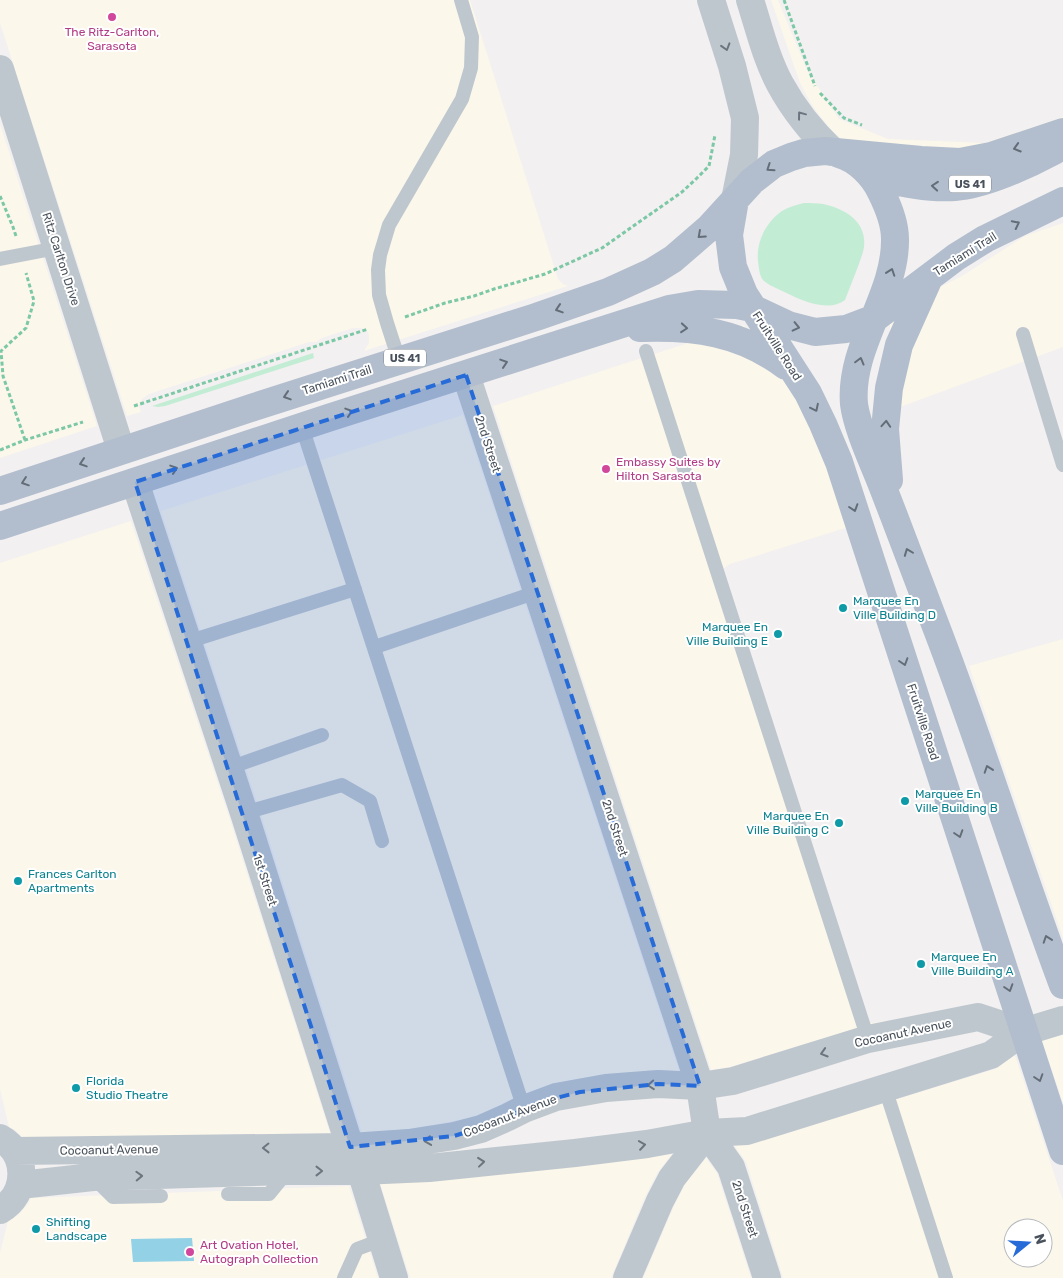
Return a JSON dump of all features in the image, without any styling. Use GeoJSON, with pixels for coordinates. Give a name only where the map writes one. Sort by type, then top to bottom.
{"type":"FeatureCollection","features":[{"type":"Feature","properties":{"kind":"main road"},"geometry":{"type":"LineString","coordinates":[[832,152],[960,162],[991,156],[1063,132]]}},
{"type":"Feature","properties":{"kind":"main road","name":"US 41"},"geometry":{"type":"LineString","coordinates":[[735,200],[752,181],[774,164],[804,153],[832,152],[844,155],[855,161],[870,176],[908,184],[957,187],[999,175],[1028,164],[1063,146]]}},
{"type":"Feature","properties":{"kind":"main road"},"geometry":{"type":"LineString","coordinates":[[870,176],[879,186],[890,210],[895,237],[893,265],[864,346],[854,383],[854,404],[860,429],[957,680],[1063,985]]}},
{"type":"Feature","properties":{"kind":"main road"},"geometry":{"type":"LineString","coordinates":[[735,200],[729,235],[733,267],[752,308]]}},
{"type":"Feature","properties":{"kind":"main road","name":"Tamiami Trail"},"geometry":{"type":"LineString","coordinates":[[0,491],[121,450],[584,301],[630,283],[652,272],[683,251],[710,227],[735,200]]}},
{"type":"Feature","properties":{"kind":"main road","name":"Tamiami Trail"},"geometry":{"type":"LineString","coordinates":[[874,318],[956,257],[985,240],[1063,201]]}},
{"type":"Feature","properties":{"kind":"main road"},"geometry":{"type":"LineString","coordinates":[[897,524],[888,474],[885,428],[889,388],[899,345],[930,277]]}},
{"type":"Feature","properties":{"kind":"main road"},"geometry":{"type":"LineString","coordinates":[[0,526],[669,309],[698,304],[737,305],[752,308],[788,326],[815,332],[846,329],[874,318]]}},
{"type":"Feature","properties":{"kind":"main road","name":"Fruitville Road"},"geometry":{"type":"LineString","coordinates":[[752,308],[808,393],[823,424],[845,479],[1063,1151]]}},
{"type":"Feature","properties":{"kind":"main road"},"geometry":{"type":"LineString","coordinates":[[601,332],[670,327],[700,330],[734,338],[759,349],[785,365],[798,377]]}},
{"type":"Feature","properties":{"kind":"street"},"geometry":{"type":"LineString","coordinates":[[711,0],[732,66],[745,118],[744,155],[735,200]]}},
{"type":"Feature","properties":{"kind":"street"},"geometry":{"type":"LineString","coordinates":[[750,0],[780,84],[820,140],[832,152]]}},
{"type":"Feature","properties":{"kind":"street","name":"Ritz Carlton Drive"},"geometry":{"type":"LineString","coordinates":[[0,69],[121,450]]}},
{"type":"Feature","properties":{"kind":"street","name":"2nd Street"},"geometry":{"type":"LineString","coordinates":[[466,375],[700,1086],[707,1133],[731,1167],[767,1278]]}},
{"type":"Feature","properties":{"kind":"street","name":"1st Street"},"geometry":{"type":"LineString","coordinates":[[135,482],[394,1278]]}},
{"type":"Feature","properties":{"kind":"street","name":"Cocoanut Avenue"},"geometry":{"type":"LineString","coordinates":[[20,1185],[93,1178],[288,1171],[355,1159],[409,1143],[454,1136],[492,1124],[556,1097],[606,1088],[658,1084],[700,1086],[733,1081],[868,1039],[978,1017],[1023,1032]]}},
{"type":"Feature","properties":{"kind":"street","name":"Cocoanut Avenue"},"geometry":{"type":"LineString","coordinates":[[8,1145],[355,1159],[429,1168],[575,1153],[647,1144],[707,1133],[747,1130],[991,1055],[1023,1032],[1063,1020]]}},
{"type":"Feature","properties":{"kind":"street"},"geometry":{"type":"LineString","coordinates":[[627,1278],[660,1201],[672,1178],[707,1133]]}},
{"type":"Feature","properties":{"kind":"street"},"geometry":{"type":"LineString","coordinates":[[0,1210],[15,1197],[22,1173],[20,1162],[8,1145]]}},
{"type":"Feature","properties":{"kind":"lane"},"geometry":{"type":"LineString","coordinates":[[399,360],[386,323],[379,295],[378,270],[380,255],[389,225],[462,99],[471,68],[472,37],[461,0]]}},
{"type":"Feature","properties":{"kind":"lane"},"geometry":{"type":"LineString","coordinates":[[0,259],[57,248]]}},
{"type":"Feature","properties":{"kind":"lane"},"geometry":{"type":"LineString","coordinates":[[1023,334],[1063,466]]}},
{"type":"Feature","properties":{"kind":"lane"},"geometry":{"type":"LineString","coordinates":[[646,351],[868,1039]]}},
{"type":"Feature","properties":{"kind":"lane"},"geometry":{"type":"LineString","coordinates":[[302,427],[524,1109]]}},
{"type":"Feature","properties":{"kind":"lane"},"geometry":{"type":"LineString","coordinates":[[187,642],[355,589]]}},
{"type":"Feature","properties":{"kind":"lane"},"geometry":{"type":"LineString","coordinates":[[375,647],[537,592]]}},
{"type":"Feature","properties":{"kind":"lane"},"geometry":{"type":"LineString","coordinates":[[229,768],[322,735]]}},
{"type":"Feature","properties":{"kind":"lane"},"geometry":{"type":"LineString","coordinates":[[244,813],[342,785],[370,801],[382,841]]}},
{"type":"Feature","properties":{"kind":"lane"},"geometry":{"type":"LineString","coordinates":[[885,1088],[946,1278]]}},
{"type":"Feature","properties":{"kind":"lane"},"geometry":{"type":"LineString","coordinates":[[228,1194],[269,1194],[288,1171]]}},
{"type":"Feature","properties":{"kind":"lane"},"geometry":{"type":"LineString","coordinates":[[93,1178],[113,1197],[160,1196]]}},
{"type":"Feature","properties":{"kind":"lane"},"geometry":{"type":"LineString","coordinates":[[344,1278],[357,1249],[381,1240]]}},
{"type":"Feature","properties":{"kind":"path"},"geometry":{"type":"LineString","coordinates":[[784,0],[816,89],[844,118],[866,127]]}},
{"type":"Feature","properties":{"kind":"path"},"geometry":{"type":"LineString","coordinates":[[0,450],[25,440],[110,414],[445,303],[545,274],[602,248],[682,192],[709,166],[716,129]]}},
{"type":"Feature","properties":{"kind":"path"},"geometry":{"type":"LineString","coordinates":[[0,196],[13,226],[34,301],[26,328],[1,351],[3,376],[25,440]]}},
{"type":"Feature","properties":{"kind":"highlighted area"},"geometry":{"type":"Polygon","coordinates":[[[466,375],[700,1086],[658,1084],[580,1092],[540,1102],[492,1124],[454,1136],[350,1147],[135,482],[466,375]]]}},
{"type":"Feature","properties":{"kind":"shaded area"},"geometry":{"type":"Polygon","coordinates":[[[0,0],[470,0],[558,279],[568,286],[364,351],[369,343],[368,332],[361,328],[353,328],[322,338],[316,342],[309,342],[149,394],[140,402],[141,412],[127,416],[0,23],[0,0]]]}},
{"type":"Feature","properties":{"kind":"shaded area"},"geometry":{"type":"Polygon","coordinates":[[[771,0],[778,0],[807,70],[839,119],[888,139],[985,143],[1063,117],[1063,129],[956,163],[856,151],[832,131],[813,107],[800,83],[771,0]]]}},
{"type":"Feature","properties":{"kind":"shaded area"},"geometry":{"type":"Polygon","coordinates":[[[0,124],[97,426],[0,458],[0,124]]]}},
{"type":"Feature","properties":{"kind":"shaded area"},"geometry":{"type":"Polygon","coordinates":[[[1063,223],[1063,347],[892,410],[889,370],[890,322],[904,305],[962,276],[1025,236],[1063,223]]]}},
{"type":"Feature","properties":{"kind":"shaded area"},"geometry":{"type":"Polygon","coordinates":[[[744,325],[795,396],[835,482],[849,528],[730,564],[723,569],[864,1019],[871,1023],[890,1021],[864,1026],[730,1067],[711,1070],[493,406],[744,325]]]}},
{"type":"Feature","properties":{"kind":"shaded area"},"geometry":{"type":"Polygon","coordinates":[[[463,415],[679,1071],[658,1070],[606,1074],[577,1079],[552,1084],[522,1094],[487,1112],[465,1119],[409,1129],[362,1133],[259,808],[161,511],[463,415]]]}},
{"type":"Feature","properties":{"kind":"shaded area"},"geometry":{"type":"Polygon","coordinates":[[[131,521],[229,817],[330,1133],[23,1138],[9,1127],[0,1089],[0,563],[131,521]]]}},
{"type":"Feature","properties":{"kind":"shaded area"},"geometry":{"type":"Polygon","coordinates":[[[1063,639],[1063,938],[969,666],[1063,639]]]}},
{"type":"Feature","properties":{"kind":"shaded area"},"geometry":{"type":"Polygon","coordinates":[[[1063,1034],[1063,1103],[1042,1041],[1063,1034]]]}},
{"type":"Feature","properties":{"kind":"shaded area"},"geometry":{"type":"Polygon","coordinates":[[[1015,1055],[1063,1201],[1063,1278],[783,1278],[746,1162],[734,1145],[751,1144],[995,1069],[1015,1055]]]}},
{"type":"Feature","properties":{"kind":"shaded area"},"geometry":{"type":"Polygon","coordinates":[[[672,1154],[658,1172],[645,1197],[611,1278],[410,1278],[380,1183],[648,1158],[672,1154]]]}},
{"type":"Feature","properties":{"kind":"shaded area"},"geometry":{"type":"Polygon","coordinates":[[[706,1158],[717,1173],[751,1278],[643,1278],[685,1184],[706,1158]]]}},
{"type":"Feature","properties":{"kind":"shaded area"},"geometry":{"type":"Polygon","coordinates":[[[349,1186],[378,1278],[0,1278],[0,1253],[8,1221],[18,1215],[31,1198],[349,1186]]]}},
{"type":"Feature","properties":{"kind":"green space"},"geometry":{"type":"Polygon","coordinates":[[[804,203],[832,206],[848,214],[855,219],[863,233],[863,252],[859,264],[845,300],[838,304],[821,305],[803,300],[769,284],[763,280],[759,271],[758,254],[763,233],[771,221],[782,211],[804,203]]]}},
{"type":"Feature","properties":{"kind":"green space"},"geometry":{"type":"Polygon","coordinates":[[[313,353],[314,358],[165,406],[152,406],[313,353]]]}},
{"type":"Feature","properties":{"kind":"water"},"geometry":{"type":"Polygon","coordinates":[[[192,1238],[194,1261],[133,1262],[131,1239],[192,1238]]]}},
{"type":"Feature","properties":{"kind":"place","name":"The Ritz-Carlton, Sarasota"},"geometry":{"type":"Point","coordinates":[112,17]}},
{"type":"Feature","properties":{"kind":"place","name":"Embassy Suites by Hilton Sarasota"},"geometry":{"type":"Point","coordinates":[606,469]}},
{"type":"Feature","properties":{"kind":"place","name":"Marquee En Ville Building D"},"geometry":{"type":"Point","coordinates":[843,608]}},
{"type":"Feature","properties":{"kind":"place","name":"Marquee En Ville Building E"},"geometry":{"type":"Point","coordinates":[778,634]}},
{"type":"Feature","properties":{"kind":"place","name":"Marquee En Ville Building B"},"geometry":{"type":"Point","coordinates":[905,801]}},
{"type":"Feature","properties":{"kind":"place","name":"Marquee En Ville Building C"},"geometry":{"type":"Point","coordinates":[839,823]}},
{"type":"Feature","properties":{"kind":"place","name":"Frances Carlton Apartments"},"geometry":{"type":"Point","coordinates":[18,881]}},
{"type":"Feature","properties":{"kind":"place","name":"Marquee En Ville Building A"},"geometry":{"type":"Point","coordinates":[921,964]}},
{"type":"Feature","properties":{"kind":"place","name":"Florida Studio Theatre"},"geometry":{"type":"Point","coordinates":[76,1088]}},
{"type":"Feature","properties":{"kind":"place","name":"Shifting Landscape"},"geometry":{"type":"Point","coordinates":[36,1229]}},
{"type":"Feature","properties":{"kind":"place","name":"Art Ovation Hotel, Autograph Collection"},"geometry":{"type":"Point","coordinates":[190,1252]}}]}
